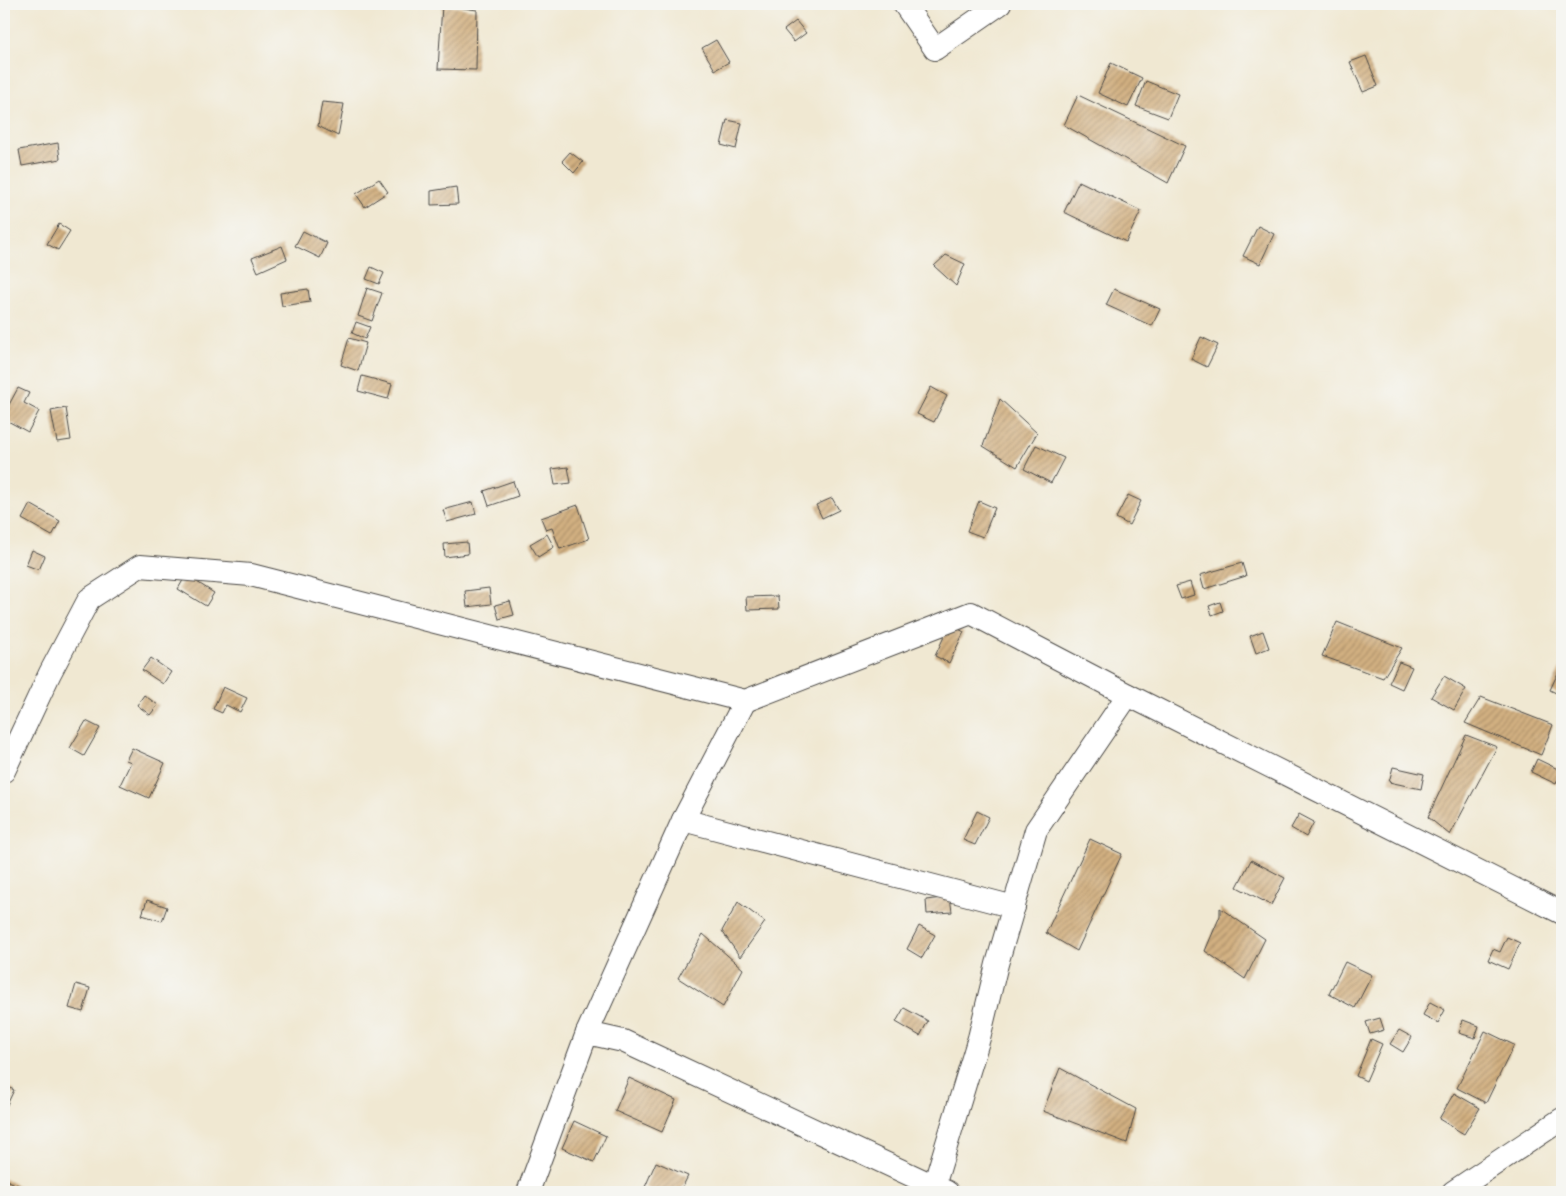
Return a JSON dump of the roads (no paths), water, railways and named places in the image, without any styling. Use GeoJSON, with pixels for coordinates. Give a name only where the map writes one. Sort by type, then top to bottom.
{"type":"FeatureCollection","features":[{"type":"Feature","properties":{"kind":"street"},"geometry":{"type":"LineString","coordinates":[[904,4],[935,49],[1000,4]]}},
{"type":"Feature","properties":{"kind":"street"},"geometry":{"type":"LineString","coordinates":[[4,771],[50,673],[90,598],[140,566],[251,574],[745,701],[971,613],[1128,695],[1562,913]]}},
{"type":"Feature","properties":{"kind":"street"},"geometry":{"type":"LineString","coordinates":[[586,1033],[623,1041],[941,1189],[996,964],[1036,830],[1128,695]]}},
{"type":"Feature","properties":{"kind":"street"},"geometry":{"type":"LineString","coordinates":[[528,1192],[586,1033],[683,820],[745,701]]}},
{"type":"Feature","properties":{"kind":"street"},"geometry":{"type":"LineString","coordinates":[[683,820],[1014,907]]}},
{"type":"Feature","properties":{"kind":"street"},"geometry":{"type":"LineString","coordinates":[[1453,1192],[1562,1120]]}}]}
